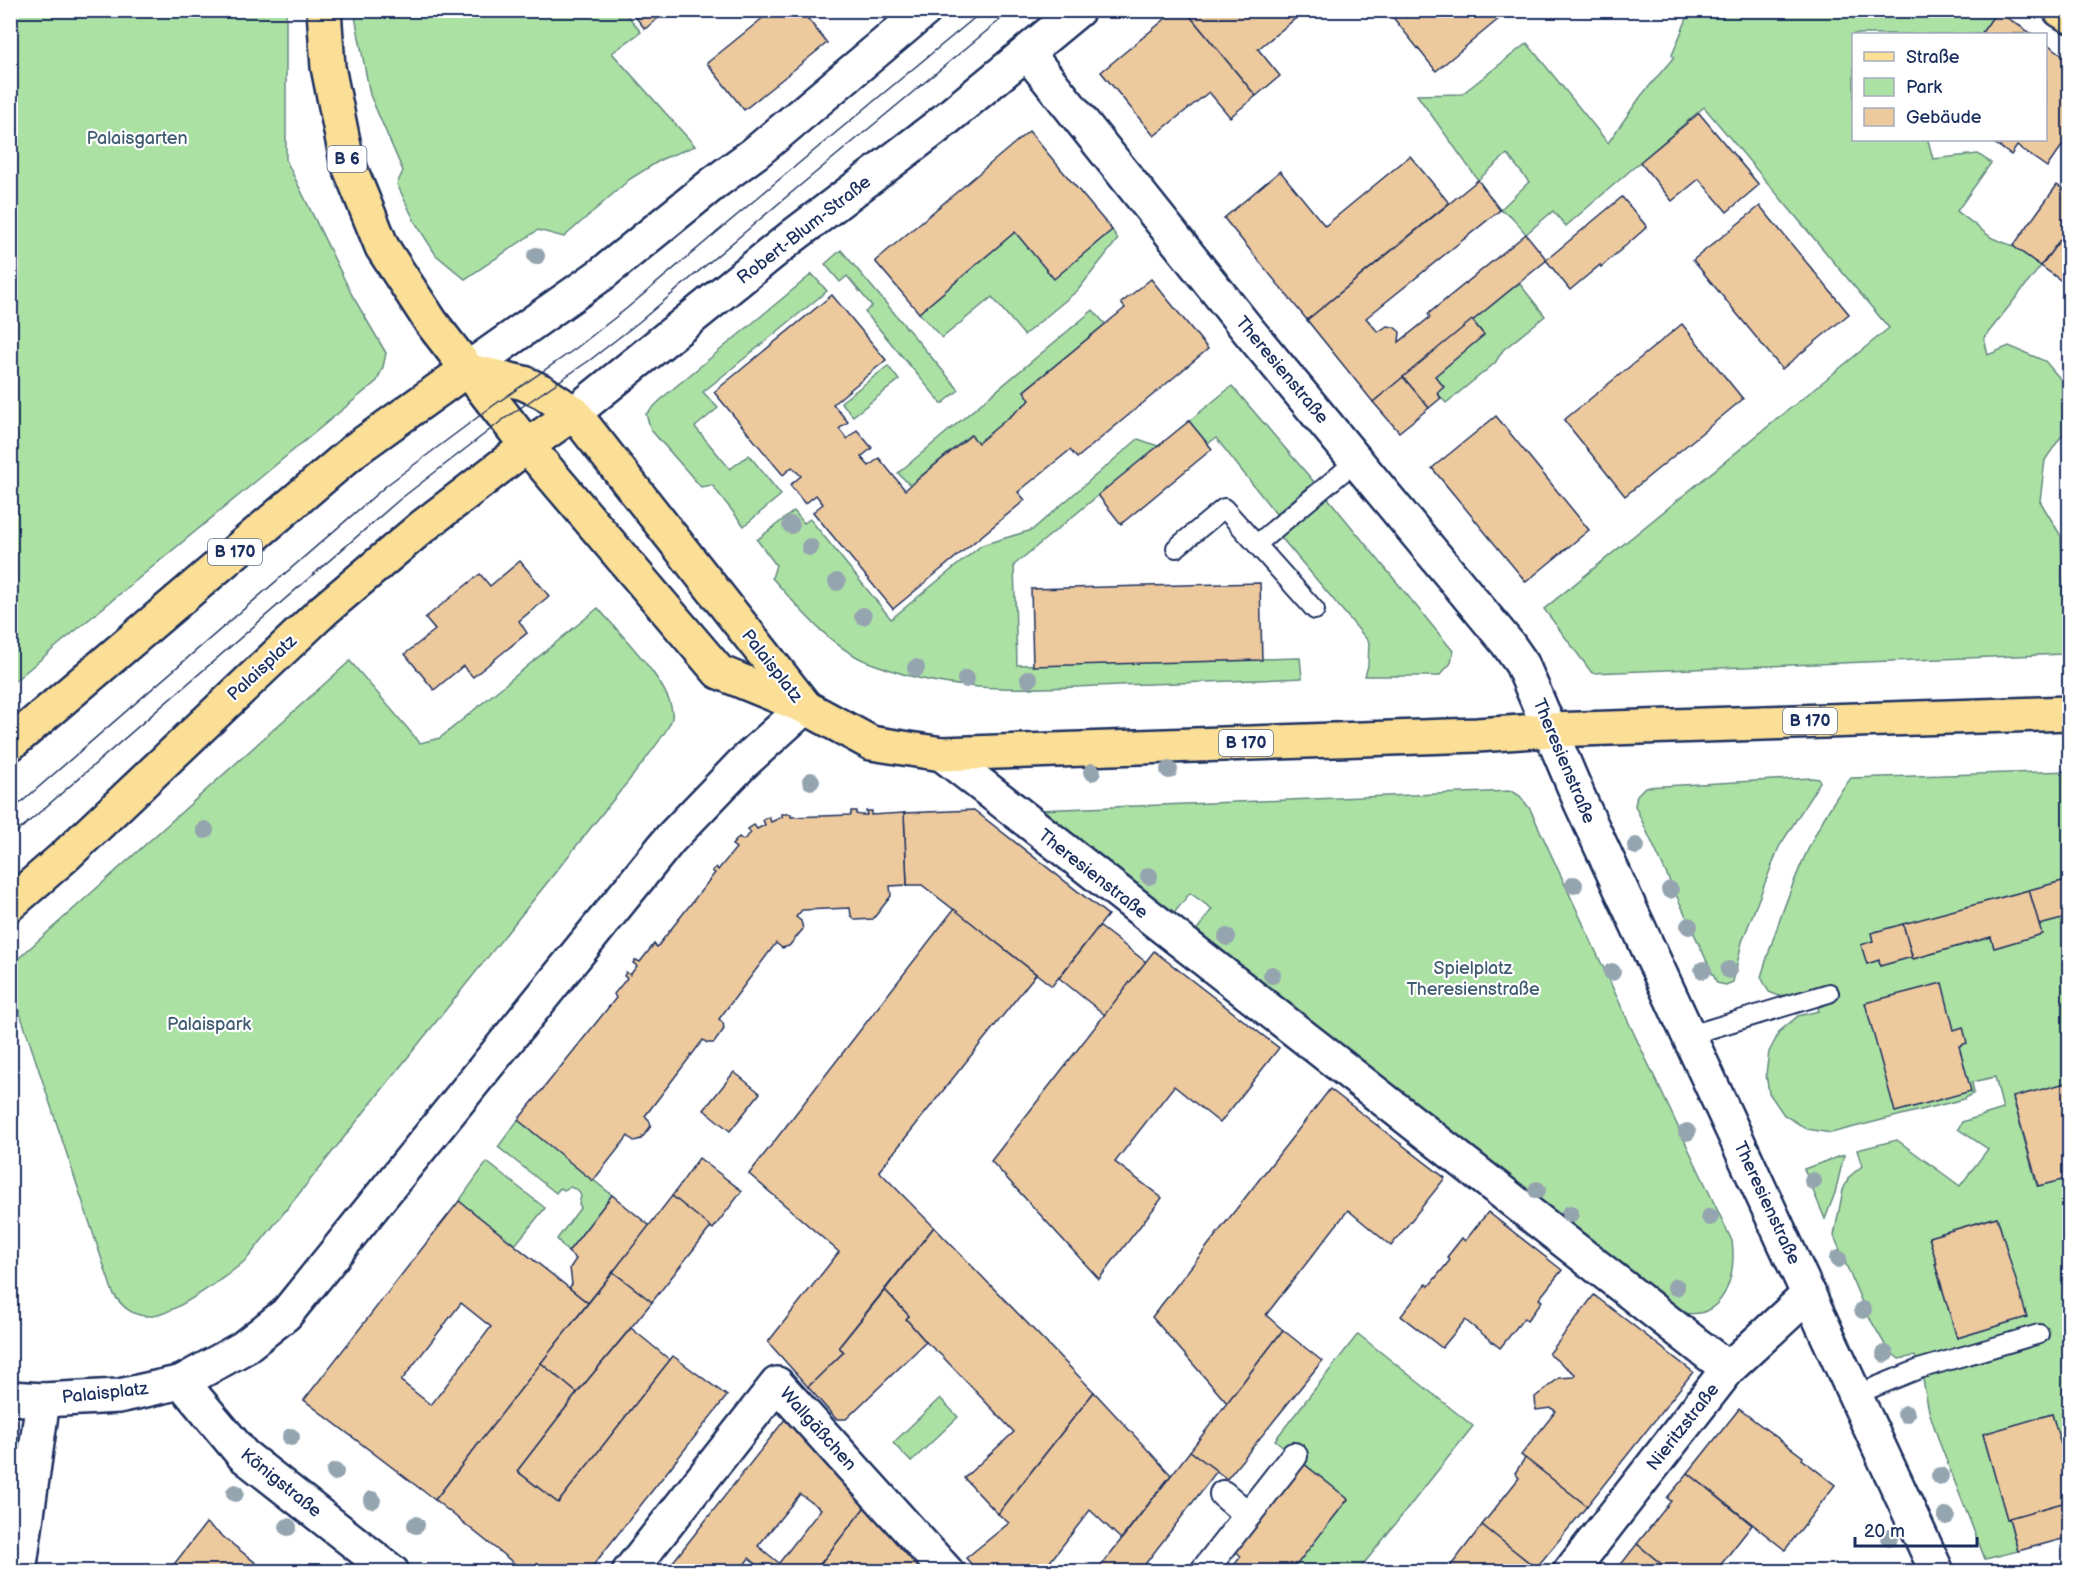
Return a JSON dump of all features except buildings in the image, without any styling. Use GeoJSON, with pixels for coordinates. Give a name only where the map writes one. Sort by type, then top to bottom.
{"type":"FeatureCollection","features":[{"type":"Feature","properties":{"kind":"main road","name":"B 6"},"geometry":{"type":"LineString","coordinates":[[324,10],[328,67],[347,160],[382,247],[430,322],[466,370]]}},
{"type":"Feature","properties":{"kind":"main road"},"geometry":{"type":"LineString","coordinates":[[2060,10],[2070,16]]}},
{"type":"Feature","properties":{"kind":"main road","name":"Palaisplatz"},"geometry":{"type":"LineString","coordinates":[[466,370],[524,383],[543,392],[574,413],[805,707]]}},
{"type":"Feature","properties":{"kind":"main road","name":"Palaisplatz"},"geometry":{"type":"LineString","coordinates":[[466,370],[527,446],[719,672],[805,707]]}},
{"type":"Feature","properties":{"kind":"main road","name":"B 170"},"geometry":{"type":"LineString","coordinates":[[10,744],[356,449],[466,370]]}},
{"type":"Feature","properties":{"kind":"main road","name":"Robert-Blum-Straße"},"geometry":{"type":"LineString","coordinates":[[527,446],[574,413]]}},
{"type":"Feature","properties":{"kind":"main road","name":"Palaisplatz"},"geometry":{"type":"LineString","coordinates":[[10,904],[64,857],[324,610],[422,527],[527,446]]}},
{"type":"Feature","properties":{"kind":"main road","name":"B 170"},"geometry":{"type":"LineString","coordinates":[[805,707],[872,742],[942,754],[1477,735],[1550,730],[2070,713]]}},
{"type":"Feature","properties":{"kind":"street"},"geometry":{"type":"LineString","coordinates":[[466,370],[602,274],[714,183],[755,153],[925,10]]}},
{"type":"Feature","properties":{"kind":"street","name":"Robert-Blum-Straße"},"geometry":{"type":"LineString","coordinates":[[574,413],[793,236],[1028,54],[1078,10]]}},
{"type":"Feature","properties":{"kind":"street","name":"Theresienstraße"},"geometry":{"type":"LineString","coordinates":[[1028,54],[1248,330],[1508,644],[1522,664],[1581,803],[1937,1572]]}},
{"type":"Feature","properties":{"kind":"street","name":"Palaisplatz"},"geometry":{"type":"LineString","coordinates":[[10,1398],[43,1400],[119,1396],[182,1382],[243,1348],[286,1314],[670,839],[742,764],[805,707]]}},
{"type":"Feature","properties":{"kind":"street","name":"Theresienstraße"},"geometry":{"type":"LineString","coordinates":[[942,754],[1728,1368]]}},
{"type":"Feature","properties":{"kind":"street","name":"Nieritzstraße"},"geometry":{"type":"LineString","coordinates":[[1570,1572],[1728,1368],[1809,1294]]}},
{"type":"Feature","properties":{"kind":"street","name":"Königstraße"},"geometry":{"type":"LineString","coordinates":[[182,1382],[243,1455],[392,1572]]}},
{"type":"Feature","properties":{"kind":"street","name":"Wallgäßchen"},"geometry":{"type":"LineString","coordinates":[[629,1572],[777,1384],[947,1572]]}},
{"type":"Feature","properties":{"kind":"street"},"geometry":{"type":"LineString","coordinates":[[19,1572],[43,1400]]}},
{"type":"Feature","properties":{"kind":"street"},"geometry":{"type":"LineString","coordinates":[[1203,1572],[1294,1456]]}},
{"type":"Feature","properties":{"kind":"street"},"geometry":{"type":"LineString","coordinates":[[1223,1494],[1248,1515]]}},
{"type":"Feature","properties":{"kind":"lane"},"geometry":{"type":"LineString","coordinates":[[1257,544],[1356,461]]}},
{"type":"Feature","properties":{"kind":"lane"},"geometry":{"type":"LineString","coordinates":[[1176,548],[1224,508],[1315,610]]}},
{"type":"Feature","properties":{"kind":"lane"},"geometry":{"type":"LineString","coordinates":[[1690,1035],[1829,993]]}},
{"type":"Feature","properties":{"kind":"lane"},"geometry":{"type":"LineString","coordinates":[[1855,1395],[1920,1369],[2039,1334]]}},
{"type":"Feature","properties":{"kind":"green space","name":"Palaisgarten"},"geometry":{"type":"Polygon","coordinates":[[[11,10],[286,11],[286,160],[352,295],[386,353],[377,381],[11,684],[11,10]]]}},
{"type":"Feature","properties":{"kind":"green space"},"geometry":{"type":"Polygon","coordinates":[[[354,11],[624,11],[641,32],[612,53],[695,146],[662,159],[630,179],[564,237],[538,230],[465,279],[436,255],[415,222],[397,184],[403,171],[370,95],[354,11]]]}},
{"type":"Feature","properties":{"kind":"green space"},"geometry":{"type":"Polygon","coordinates":[[[1690,11],[1997,11],[1982,33],[1852,33],[1852,141],[1928,141],[1933,159],[1978,154],[1991,163],[1957,211],[1992,238],[2013,246],[2041,266],[1984,338],[1988,355],[2009,346],[2045,361],[2062,381],[2069,402],[2065,431],[2045,460],[2040,501],[2061,536],[2065,654],[1592,673],[1544,609],[1889,328],[1704,107],[1566,226],[1553,211],[1526,234],[1511,216],[1500,210],[1529,182],[1507,154],[1478,180],[1417,95],[1462,94],[1527,43],[1608,143],[1641,96],[1674,57],[1672,55],[1690,11]]]}},
{"type":"Feature","properties":{"kind":"green space"},"geometry":{"type":"Polygon","coordinates":[[[1112,230],[1118,239],[1078,290],[1024,335],[992,297],[942,338],[919,313],[1015,232],[1054,278],[1112,230]]]}},
{"type":"Feature","properties":{"kind":"green space"},"geometry":{"type":"Polygon","coordinates":[[[841,250],[959,390],[942,404],[865,312],[872,306],[847,276],[840,282],[825,264],[841,250]]]}},
{"type":"Feature","properties":{"kind":"green space"},"geometry":{"type":"Polygon","coordinates":[[[812,274],[827,291],[703,392],[718,408],[695,427],[730,469],[749,455],[781,495],[744,526],[712,485],[701,487],[651,430],[646,414],[668,393],[812,274]]]}},
{"type":"Feature","properties":{"kind":"green space"},"geometry":{"type":"Polygon","coordinates":[[[1519,283],[1545,316],[1503,350],[1495,363],[1446,403],[1437,393],[1435,376],[1484,335],[1472,320],[1519,283]]]}},
{"type":"Feature","properties":{"kind":"green space"},"geometry":{"type":"Polygon","coordinates":[[[1093,310],[1105,324],[1024,391],[1030,400],[978,443],[970,435],[910,485],[898,473],[1093,310]]]}},
{"type":"Feature","properties":{"kind":"green space"},"geometry":{"type":"Polygon","coordinates":[[[888,366],[899,380],[853,416],[841,402],[888,366]]]}},
{"type":"Feature","properties":{"kind":"green space"},"geometry":{"type":"Polygon","coordinates":[[[1232,386],[1314,482],[1276,514],[1216,438],[1207,444],[1189,421],[1232,386]]]}},
{"type":"Feature","properties":{"kind":"green space"},"geometry":{"type":"Polygon","coordinates":[[[1138,439],[1158,446],[1014,565],[1017,665],[1300,658],[1302,678],[1001,688],[942,683],[913,677],[859,658],[834,642],[772,578],[776,565],[757,540],[794,511],[804,523],[810,519],[891,619],[982,545],[1032,530],[1138,439]]]}},
{"type":"Feature","properties":{"kind":"green space"},"geometry":{"type":"Polygon","coordinates":[[[1327,497],[1453,651],[1451,663],[1439,676],[1365,676],[1368,666],[1369,642],[1280,536],[1327,497]]]}},
{"type":"Feature","properties":{"kind":"green space","name":"Palaispark"},"geometry":{"type":"Polygon","coordinates":[[[598,608],[644,660],[665,691],[671,706],[672,718],[663,735],[634,775],[247,1259],[215,1284],[172,1309],[151,1316],[133,1313],[120,1303],[113,1293],[19,1010],[11,999],[11,965],[350,661],[420,743],[440,738],[598,608]]]}},
{"type":"Feature","properties":{"kind":"green space"},"geometry":{"type":"Polygon","coordinates":[[[2069,771],[2069,879],[1872,933],[1873,941],[1862,945],[1867,964],[1879,960],[1880,966],[1991,937],[1994,948],[2041,934],[2039,925],[2069,917],[2069,1082],[2013,1098],[2037,1186],[2069,1178],[2069,1476],[2052,1414],[1983,1434],[2018,1551],[1985,1559],[1940,1444],[1915,1356],[1899,1359],[1888,1350],[1866,1312],[1834,1236],[1843,1190],[1849,1177],[1862,1166],[1857,1150],[1897,1140],[1960,1186],[1988,1149],[1958,1129],[1962,1122],[2003,1109],[1995,1077],[1972,1082],[1974,1093],[1964,1099],[1831,1133],[1807,1129],[1784,1115],[1769,1093],[1766,1074],[1769,1052],[1780,1031],[1798,1016],[1819,1011],[1813,989],[1779,996],[1769,992],[1761,977],[1787,900],[1810,846],[1822,821],[1851,778],[2069,771]],[[1997,1217],[1929,1237],[1957,1338],[2026,1317],[1997,1217]]]}},
{"type":"Feature","properties":{"kind":"green space"},"geometry":{"type":"Polygon","coordinates":[[[1819,779],[1820,782],[1779,847],[1742,942],[1733,982],[1726,985],[1717,983],[1635,806],[1637,795],[1645,787],[1819,779]]]}},
{"type":"Feature","properties":{"kind":"green space","name":"Spielplatz Theresienstraße"},"geometry":{"type":"Polygon","coordinates":[[[1512,791],[1520,796],[1530,809],[1732,1241],[1732,1268],[1729,1281],[1717,1303],[1707,1310],[1694,1314],[1679,1312],[1193,935],[1212,909],[1190,893],[1171,917],[1039,810],[1512,791]]]}},
{"type":"Feature","properties":{"kind":"green space"},"geometry":{"type":"Polygon","coordinates":[[[518,1120],[612,1195],[568,1252],[557,1239],[581,1207],[579,1204],[581,1196],[578,1190],[570,1187],[564,1190],[560,1188],[556,1193],[498,1147],[518,1120]]]}},
{"type":"Feature","properties":{"kind":"green space"},"geometry":{"type":"Polygon","coordinates":[[[1844,1155],[1835,1193],[1825,1219],[1804,1169],[1844,1155]]]}},
{"type":"Feature","properties":{"kind":"green space"},"geometry":{"type":"Polygon","coordinates":[[[487,1162],[545,1208],[515,1245],[459,1201],[487,1162]]]}},
{"type":"Feature","properties":{"kind":"green space"},"geometry":{"type":"Polygon","coordinates":[[[1358,1334],[1473,1426],[1358,1571],[1291,1571],[1348,1499],[1275,1440],[1358,1334]]]}},
{"type":"Feature","properties":{"kind":"green space"},"geometry":{"type":"Polygon","coordinates":[[[940,1398],[958,1417],[911,1462],[893,1443],[940,1398]]]}},
{"type":"Feature","properties":{"kind":"tram line"},"geometry":{"type":"LineString","coordinates":[[10,812],[387,485],[494,405],[575,349],[626,309],[984,10]]}},
{"type":"Feature","properties":{"kind":"tram line"},"geometry":{"type":"LineString","coordinates":[[10,838],[399,500],[504,419],[590,360],[639,322],[1012,10]]}}]}
